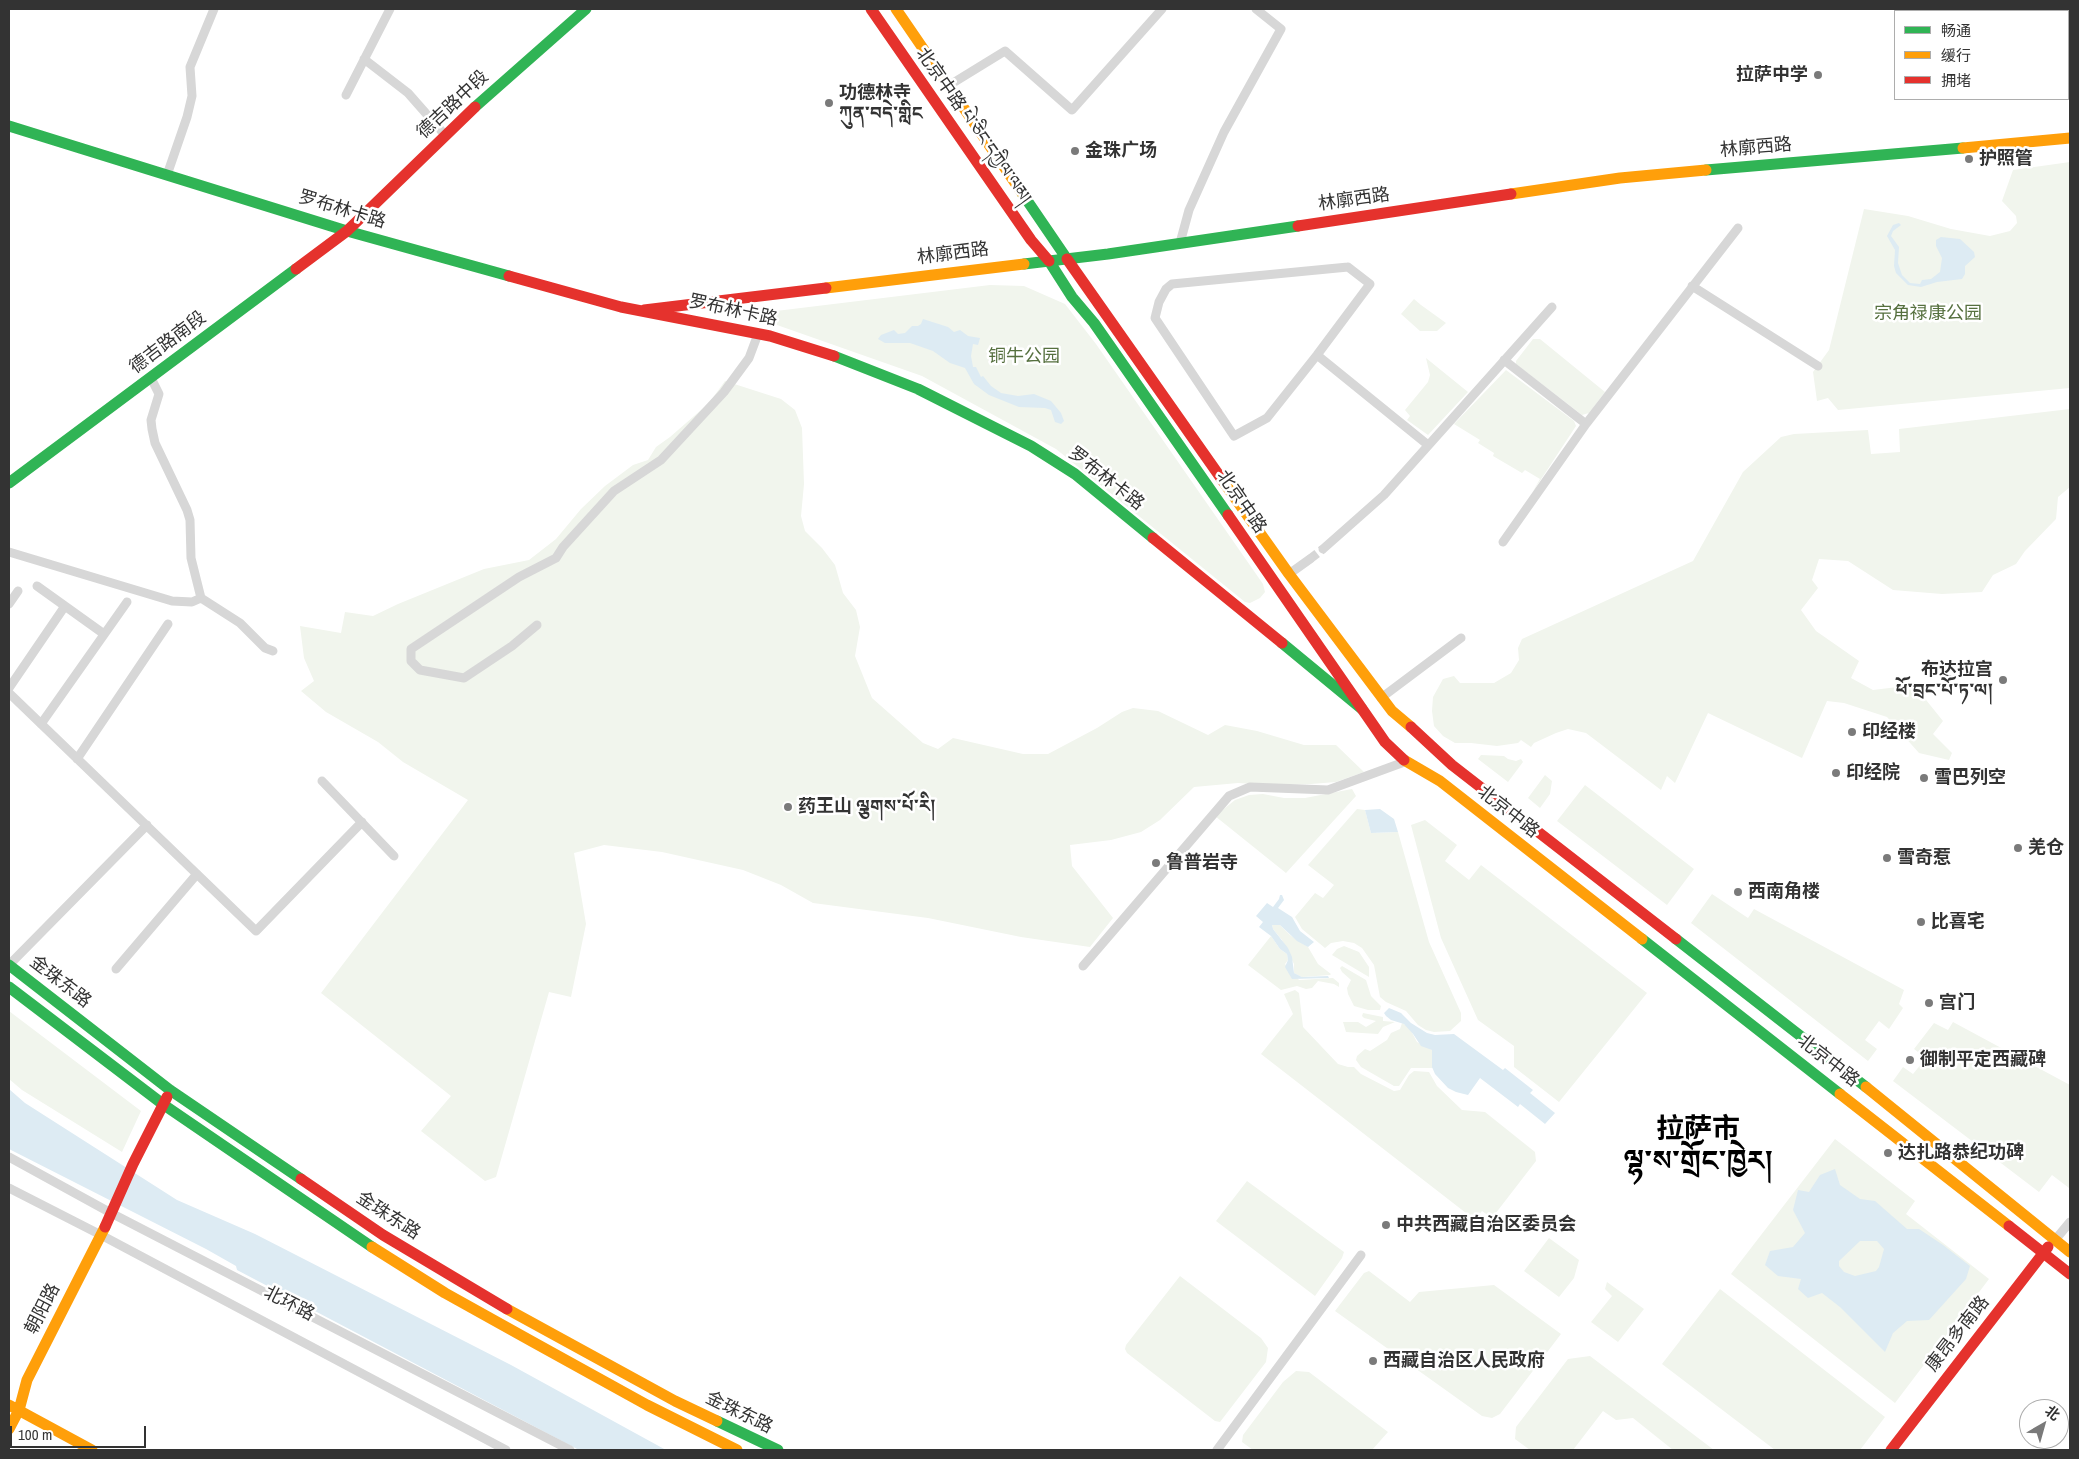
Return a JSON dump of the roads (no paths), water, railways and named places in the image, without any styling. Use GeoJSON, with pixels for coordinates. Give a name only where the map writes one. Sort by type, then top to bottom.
{"type":"FeatureCollection","features":[{"type":"Feature","properties":{"kind":"main road","name":"德吉路中段"},"geometry":{"type":"LineString","coordinates":[[347,231],[445,135],[586,9]]}},
{"type":"Feature","properties":{"kind":"main road","name":"北京中路 པེ་ཅིང་དཀྱིལ་ལམ།"},"geometry":{"type":"LineString","coordinates":[[871,9],[1031,240],[1049,261]]}},
{"type":"Feature","properties":{"kind":"main road","name":"北京中路 པེ་ཅིང་དཀྱིལ་ལམ།"},"geometry":{"type":"LineString","coordinates":[[896,9],[1067,258]]}},
{"type":"Feature","properties":{"kind":"main road","name":"罗布林卡路"},"geometry":{"type":"LineString","coordinates":[[9,126],[347,231],[621,307],[644,310],[758,334],[848,360],[901,382],[976,416],[1031,446],[1075,474],[1333,684],[1362,710]]}},
{"type":"Feature","properties":{"kind":"main road","name":"林廓西路"},"geometry":{"type":"LineString","coordinates":[[644,310],[1049,261],[1620,178],[2070,138]]}},
{"type":"Feature","properties":{"kind":"main road","name":"德吉路南段"},"geometry":{"type":"LineString","coordinates":[[9,483],[347,231]]}},
{"type":"Feature","properties":{"kind":"main road","name":"北京中路"},"geometry":{"type":"LineString","coordinates":[[1067,258],[1289,574],[1392,711],[1426,738],[1452,765],[1869,1089],[2070,1252]]}},
{"type":"Feature","properties":{"kind":"main road","name":"北京中路"},"geometry":{"type":"LineString","coordinates":[[1049,261],[1072,297],[1094,323],[1385,742],[1407,761],[1440,781],[2070,1274]]}},
{"type":"Feature","properties":{"kind":"main road","name":"金珠东路"},"geometry":{"type":"LineString","coordinates":[[9,965],[170,1090],[383,1235],[542,1329],[675,1401],[778,1450]]}},
{"type":"Feature","properties":{"kind":"main road","name":"金珠东路"},"geometry":{"type":"LineString","coordinates":[[9,987],[164,1105],[359,1239],[445,1293],[647,1405],[737,1450]]}},
{"type":"Feature","properties":{"kind":"main road","name":"朝阳路"},"geometry":{"type":"LineString","coordinates":[[9,1429],[14,1407],[101,1235],[133,1164],[170,1090]]}},
{"type":"Feature","properties":{"kind":"main road","name":"康昂多南路"},"geometry":{"type":"LineString","coordinates":[[1891,1450],[2055,1240]]}},
{"type":"Feature","properties":{"kind":"main road"},"geometry":{"type":"LineString","coordinates":[[14,1407],[92,1450]]}},
{"type":"Feature","properties":{"kind":"street"},"geometry":{"type":"LineString","coordinates":[[168,175],[192,96],[190,67],[214,9]]}},
{"type":"Feature","properties":{"kind":"street"},"geometry":{"type":"LineString","coordinates":[[346,95],[390,9]]}},
{"type":"Feature","properties":{"kind":"street"},"geometry":{"type":"LineString","coordinates":[[948,86],[1005,51],[1072,110],[1162,9]]}},
{"type":"Feature","properties":{"kind":"street"},"geometry":{"type":"LineString","coordinates":[[1180,243],[1189,210],[1224,132],[1281,28],[1256,9]]}},
{"type":"Feature","properties":{"kind":"street"},"geometry":{"type":"LineString","coordinates":[[364,59],[408,94],[445,135]]}},
{"type":"Feature","properties":{"kind":"street"},"geometry":{"type":"LineString","coordinates":[[1503,542],[1586,424],[1738,228]]}},
{"type":"Feature","properties":{"kind":"street"},"geometry":{"type":"LineString","coordinates":[[1348,267],[1370,284],[1317,355],[1267,418],[1234,436],[1155,318],[1159,302],[1166,289],[1172,284],[1348,267]]}},
{"type":"Feature","properties":{"kind":"street"},"geometry":{"type":"LineString","coordinates":[[1692,286],[1818,366]]}},
{"type":"Feature","properties":{"kind":"street"},"geometry":{"type":"LineString","coordinates":[[1323,549],[1384,495],[1552,307]]}},
{"type":"Feature","properties":{"kind":"street"},"geometry":{"type":"LineString","coordinates":[[537,625],[512,646],[464,678],[420,670],[411,661],[411,649],[519,577],[556,558],[563,547],[614,491],[661,460],[724,392],[749,358],[758,334]]}},
{"type":"Feature","properties":{"kind":"street"},"geometry":{"type":"LineString","coordinates":[[1317,355],[1428,445]]}},
{"type":"Feature","properties":{"kind":"street"},"geometry":{"type":"LineString","coordinates":[[1504,360],[1586,424]]}},
{"type":"Feature","properties":{"kind":"street"},"geometry":{"type":"LineString","coordinates":[[151,378],[159,394],[151,420],[155,443],[190,520],[190,558],[201,598],[240,623],[265,648],[273,651]]}},
{"type":"Feature","properties":{"kind":"street"},"geometry":{"type":"LineString","coordinates":[[9,552],[172,601],[192,602],[201,598]]}},
{"type":"Feature","properties":{"kind":"street"},"geometry":{"type":"LineString","coordinates":[[1289,574],[1310,559]]}},
{"type":"Feature","properties":{"kind":"street"},"geometry":{"type":"LineString","coordinates":[[37,586],[104,634]]}},
{"type":"Feature","properties":{"kind":"street"},"geometry":{"type":"LineString","coordinates":[[9,604],[18,591]]}},
{"type":"Feature","properties":{"kind":"street"},"geometry":{"type":"LineString","coordinates":[[41,724],[127,602]]}},
{"type":"Feature","properties":{"kind":"street"},"geometry":{"type":"LineString","coordinates":[[9,688],[65,606]]}},
{"type":"Feature","properties":{"kind":"street"},"geometry":{"type":"LineString","coordinates":[[77,759],[168,624]]}},
{"type":"Feature","properties":{"kind":"street"},"geometry":{"type":"LineString","coordinates":[[1381,698],[1461,638]]}},
{"type":"Feature","properties":{"kind":"street"},"geometry":{"type":"LineString","coordinates":[[9,693],[256,931],[362,822]]}},
{"type":"Feature","properties":{"kind":"street"},"geometry":{"type":"LineString","coordinates":[[1083,966],[1229,796],[1250,787],[1328,790],[1407,761]]}},
{"type":"Feature","properties":{"kind":"street"},"geometry":{"type":"LineString","coordinates":[[322,781],[394,856]]}},
{"type":"Feature","properties":{"kind":"street"},"geometry":{"type":"LineString","coordinates":[[9,965],[146,825]]}},
{"type":"Feature","properties":{"kind":"street"},"geometry":{"type":"LineString","coordinates":[[116,969],[197,874]]}},
{"type":"Feature","properties":{"kind":"street","name":"北环路"},"geometry":{"type":"LineString","coordinates":[[9,1157],[113,1209],[570,1450]]}},
{"type":"Feature","properties":{"kind":"street"},"geometry":{"type":"LineString","coordinates":[[9,1188],[506,1450]]}},
{"type":"Feature","properties":{"kind":"street"},"geometry":{"type":"LineString","coordinates":[[2055,1240],[2070,1222]]}},
{"type":"Feature","properties":{"kind":"street"},"geometry":{"type":"LineString","coordinates":[[1217,1450],[1361,1255]]}},
{"type":"Feature","properties":{"kind":"tunnel"},"geometry":{"type":"LineString","coordinates":[[1310,559],[1323,549]]}},
{"type":"Feature","properties":{"kind":"place","name":"拉萨中学"},"geometry":{"type":"Point","coordinates":[1818,75]}},
{"type":"Feature","properties":{"kind":"place","name":"功德林寺 ཀུན་བདེ་གླིང"},"geometry":{"type":"Point","coordinates":[829,103]}},
{"type":"Feature","properties":{"kind":"place","name":"金珠广场"},"geometry":{"type":"Point","coordinates":[1075,151]}},
{"type":"Feature","properties":{"kind":"place","name":"护照管"},"geometry":{"type":"Point","coordinates":[1969,159]}},
{"type":"Feature","properties":{"kind":"place","name":"布达拉宫 ཕོ་བྲང་པོ་ཏ་ལ།"},"geometry":{"type":"Point","coordinates":[2003,680]}},
{"type":"Feature","properties":{"kind":"place","name":"印经楼"},"geometry":{"type":"Point","coordinates":[1852,732]}},
{"type":"Feature","properties":{"kind":"place","name":"印经院"},"geometry":{"type":"Point","coordinates":[1836,773]}},
{"type":"Feature","properties":{"kind":"place","name":"雪巴列空"},"geometry":{"type":"Point","coordinates":[1924,778]}},
{"type":"Feature","properties":{"kind":"place","name":"药王山 ལྕགས་པོ་རི།"},"geometry":{"type":"Point","coordinates":[788,807]}},
{"type":"Feature","properties":{"kind":"place","name":"羌仓"},"geometry":{"type":"Point","coordinates":[2018,848]}},
{"type":"Feature","properties":{"kind":"place","name":"雪奇惹"},"geometry":{"type":"Point","coordinates":[1887,858]}},
{"type":"Feature","properties":{"kind":"place","name":"鲁普岩寺"},"geometry":{"type":"Point","coordinates":[1156,863]}},
{"type":"Feature","properties":{"kind":"place","name":"西南角楼"},"geometry":{"type":"Point","coordinates":[1738,892]}},
{"type":"Feature","properties":{"kind":"place","name":"比喜宅"},"geometry":{"type":"Point","coordinates":[1921,922]}},
{"type":"Feature","properties":{"kind":"place","name":"宫门"},"geometry":{"type":"Point","coordinates":[1929,1003]}},
{"type":"Feature","properties":{"kind":"place","name":"御制平定西藏碑"},"geometry":{"type":"Point","coordinates":[1910,1060]}},
{"type":"Feature","properties":{"kind":"place","name":"达扎路恭纪功碑"},"geometry":{"type":"Point","coordinates":[1888,1153]}},
{"type":"Feature","properties":{"kind":"place","name":"中共西藏自治区委员会"},"geometry":{"type":"Point","coordinates":[1386,1225]}},
{"type":"Feature","properties":{"kind":"place","name":"西藏自治区人民政府"},"geometry":{"type":"Point","coordinates":[1373,1361]}},
{"type":"Feature","properties":{"kind":"district","name":"拉萨市 ལྷ་ས་གྲོང་ཁྱེར།"},"geometry":{"type":"Point","coordinates":[1698,1146]}},
{"type":"Feature","properties":{"kind":"park label","name":"宗角禄康公园"},"geometry":{"type":"Point","coordinates":[1928,314]}},
{"type":"Feature","properties":{"kind":"park label","name":"铜牛公园"},"geometry":{"type":"Point","coordinates":[1024,357]}}]}
